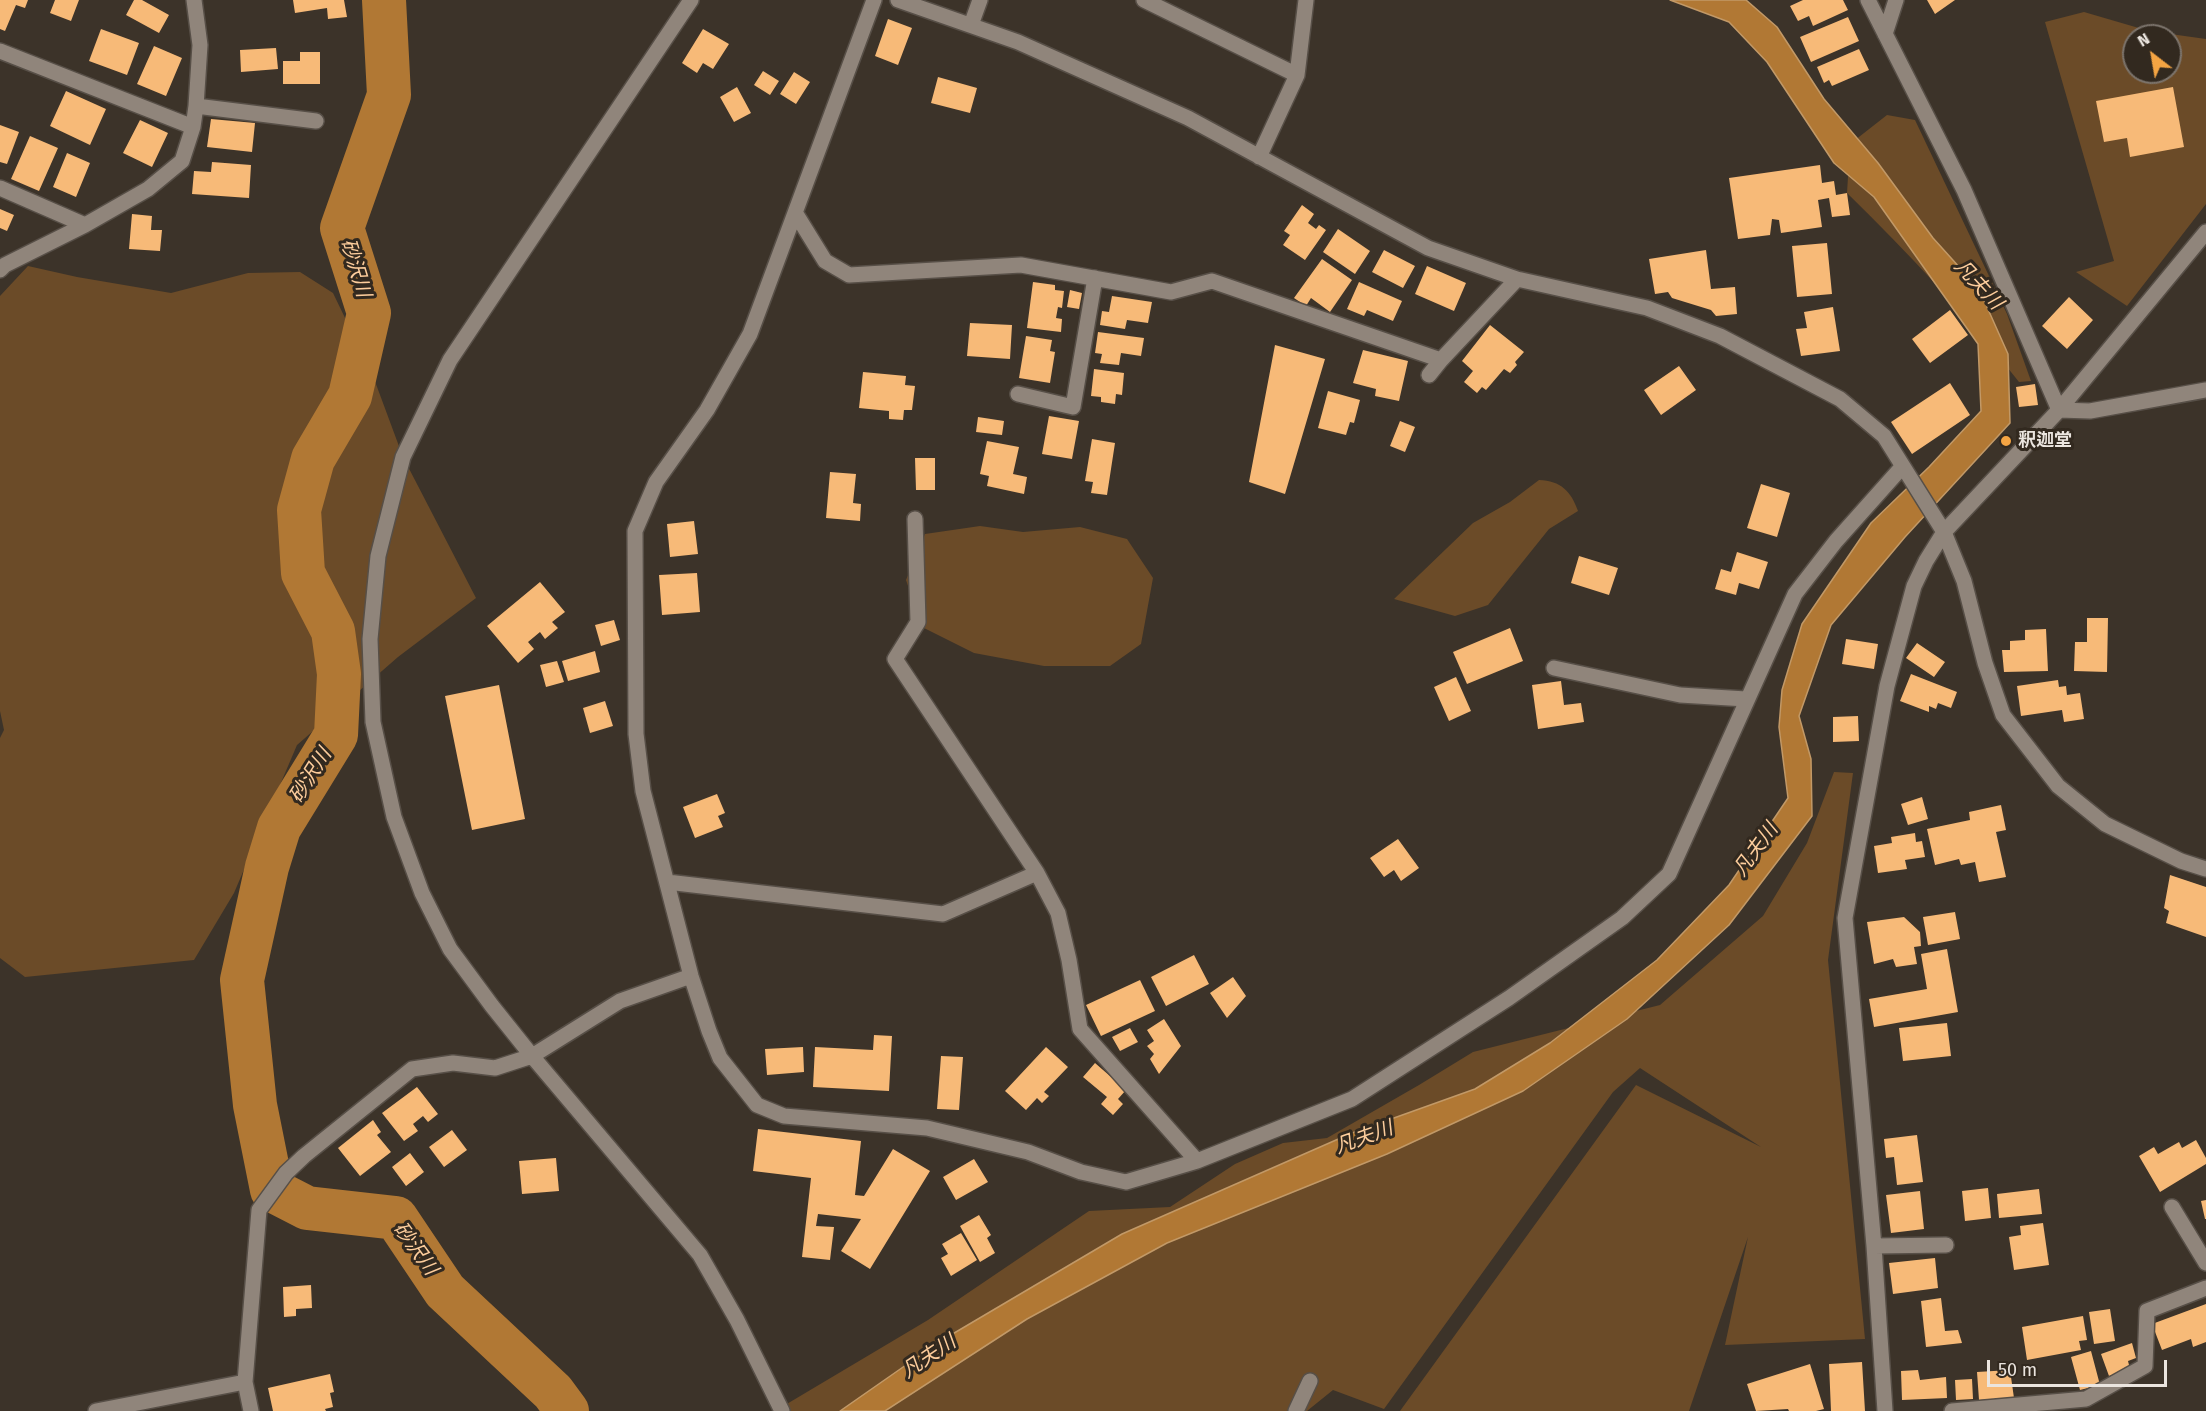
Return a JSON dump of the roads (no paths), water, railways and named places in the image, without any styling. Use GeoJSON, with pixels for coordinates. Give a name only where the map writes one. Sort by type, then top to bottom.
{"type":"FeatureCollection","features":[{"type":"Feature","properties":{"kind":"street"},"geometry":{"type":"LineString","coordinates":[[0,270],[5,265],[85,225],[148,189],[183,161],[193,127],[196,106],[200,45],[194,0]]}},
{"type":"Feature","properties":{"kind":"street"},"geometry":{"type":"LineString","coordinates":[[691,0],[450,360],[403,457],[378,556],[370,639],[373,722],[394,817],[422,893],[450,949],[532,1056],[700,1255],[737,1320],[782,1411]]}},
{"type":"Feature","properties":{"kind":"street"},"geometry":{"type":"LineString","coordinates":[[874,0],[750,334],[707,410],[657,482],[635,531],[636,734],[643,791],[692,976],[709,1031],[720,1058],[757,1105],[784,1116],[927,1128],[1028,1152],[1081,1172],[1126,1182],[1197,1161],[1352,1099],[1509,998],[1622,918],[1669,874],[1795,594],[1836,541],[1902,467]]}},
{"type":"Feature","properties":{"kind":"street"},"geometry":{"type":"LineString","coordinates":[[898,0],[1018,42],[1188,118],[1428,248],[1517,279],[1647,308],[1720,336],[1840,399],[1884,436],[1944,532],[1964,581],[1985,663],[2003,715],[2058,786],[2105,824],[2181,861],[2206,869]]}},
{"type":"Feature","properties":{"kind":"street"},"geometry":{"type":"LineString","coordinates":[[971,25],[980,0]]}},
{"type":"Feature","properties":{"kind":"street"},"geometry":{"type":"LineString","coordinates":[[1144,0],[1297,75]]}},
{"type":"Feature","properties":{"kind":"street"},"geometry":{"type":"LineString","coordinates":[[1258,157],[1297,75],[1306,0]]}},
{"type":"Feature","properties":{"kind":"street"},"geometry":{"type":"LineString","coordinates":[[1868,0],[1964,190],[2059,410]]}},
{"type":"Feature","properties":{"kind":"street"},"geometry":{"type":"LineString","coordinates":[[1885,34],[1896,0]]}},
{"type":"Feature","properties":{"kind":"street"},"geometry":{"type":"LineString","coordinates":[[0,51],[193,127]]}},
{"type":"Feature","properties":{"kind":"street"},"geometry":{"type":"LineString","coordinates":[[196,106],[316,121]]}},
{"type":"Feature","properties":{"kind":"street"},"geometry":{"type":"LineString","coordinates":[[0,188],[85,225]]}},
{"type":"Feature","properties":{"kind":"street"},"geometry":{"type":"LineString","coordinates":[[796,214],[825,261],[849,275],[1021,265],[1171,292],[1212,281],[1441,360]]}},
{"type":"Feature","properties":{"kind":"street"},"geometry":{"type":"LineString","coordinates":[[1885,1411],[1874,1246],[1845,918],[1887,686],[1914,586],[1944,532],[2059,410],[2206,232]]}},
{"type":"Feature","properties":{"kind":"street"},"geometry":{"type":"LineString","coordinates":[[1018,394],[1073,407],[1095,278]]}},
{"type":"Feature","properties":{"kind":"street"},"geometry":{"type":"LineString","coordinates":[[1429,375],[1517,279]]}},
{"type":"Feature","properties":{"kind":"street"},"geometry":{"type":"LineString","coordinates":[[2059,410],[2090,411],[2206,390]]}},
{"type":"Feature","properties":{"kind":"street"},"geometry":{"type":"LineString","coordinates":[[915,519],[918,622],[896,659],[1037,873],[1058,913],[1070,960],[1080,1029],[1197,1161]]}},
{"type":"Feature","properties":{"kind":"street"},"geometry":{"type":"LineString","coordinates":[[1554,668],[1680,695],[1746,699]]}},
{"type":"Feature","properties":{"kind":"street"},"geometry":{"type":"LineString","coordinates":[[667,882],[943,914],[1037,873]]}},
{"type":"Feature","properties":{"kind":"street"},"geometry":{"type":"LineString","coordinates":[[251,1411],[245,1382],[259,1210],[286,1173],[412,1069],[453,1063],[495,1068],[532,1056],[620,1001],[692,976]]}},
{"type":"Feature","properties":{"kind":"street"},"geometry":{"type":"LineString","coordinates":[[2172,1207],[2206,1263]]}},
{"type":"Feature","properties":{"kind":"street"},"geometry":{"type":"LineString","coordinates":[[1874,1246],[1946,1245]]}},
{"type":"Feature","properties":{"kind":"street"},"geometry":{"type":"LineString","coordinates":[[1952,1411],[2086,1399],[2145,1366],[2147,1311],[2206,1288]]}},
{"type":"Feature","properties":{"kind":"street"},"geometry":{"type":"LineString","coordinates":[[1296,1411],[1310,1381]]}},
{"type":"Feature","properties":{"kind":"street"},"geometry":{"type":"LineString","coordinates":[[96,1411],[245,1382]]}},
{"type":"Feature","properties":{"kind":"water","name":"凡夫川"},"geometry":{"type":"Polygon","coordinates":[[[1670,0],[1746,0],[1777,27],[1824,99],[1878,163],[1933,238],[1979,289],[2008,354],[2010,423],[1905,537],[1831,625],[1799,716],[1811,759],[1812,816],[1729,925],[1627,1019],[1523,1091],[1387,1154],[1167,1243],[1027,1319],[885,1411],[840,1411],[939,1342],[1122,1234],[1352,1133],[1475,1089],[1550,1043],[1657,960],[1729,885],[1788,798],[1779,727],[1782,690],[1802,624],[1871,523],[1929,467],[1981,411],[1978,344],[1874,197],[1834,163],[1767,62],[1729,22],[1670,0]]]}},
{"type":"Feature","properties":{"kind":"waterway","name":"砂沢川"},"geometry":{"type":"LineString","coordinates":[[384,0],[389,95],[342,228],[369,313],[350,396],[313,459],[299,510],[303,573],[333,631],[339,674],[336,735],[279,828],[267,867],[242,980],[255,1105],[272,1190],[307,1208],[396,1218],[445,1291],[553,1392],[567,1411]]}},
{"type":"Feature","properties":{"kind":"place","name":"釈迦堂"},"geometry":{"type":"Point","coordinates":[2006,441]}}]}
